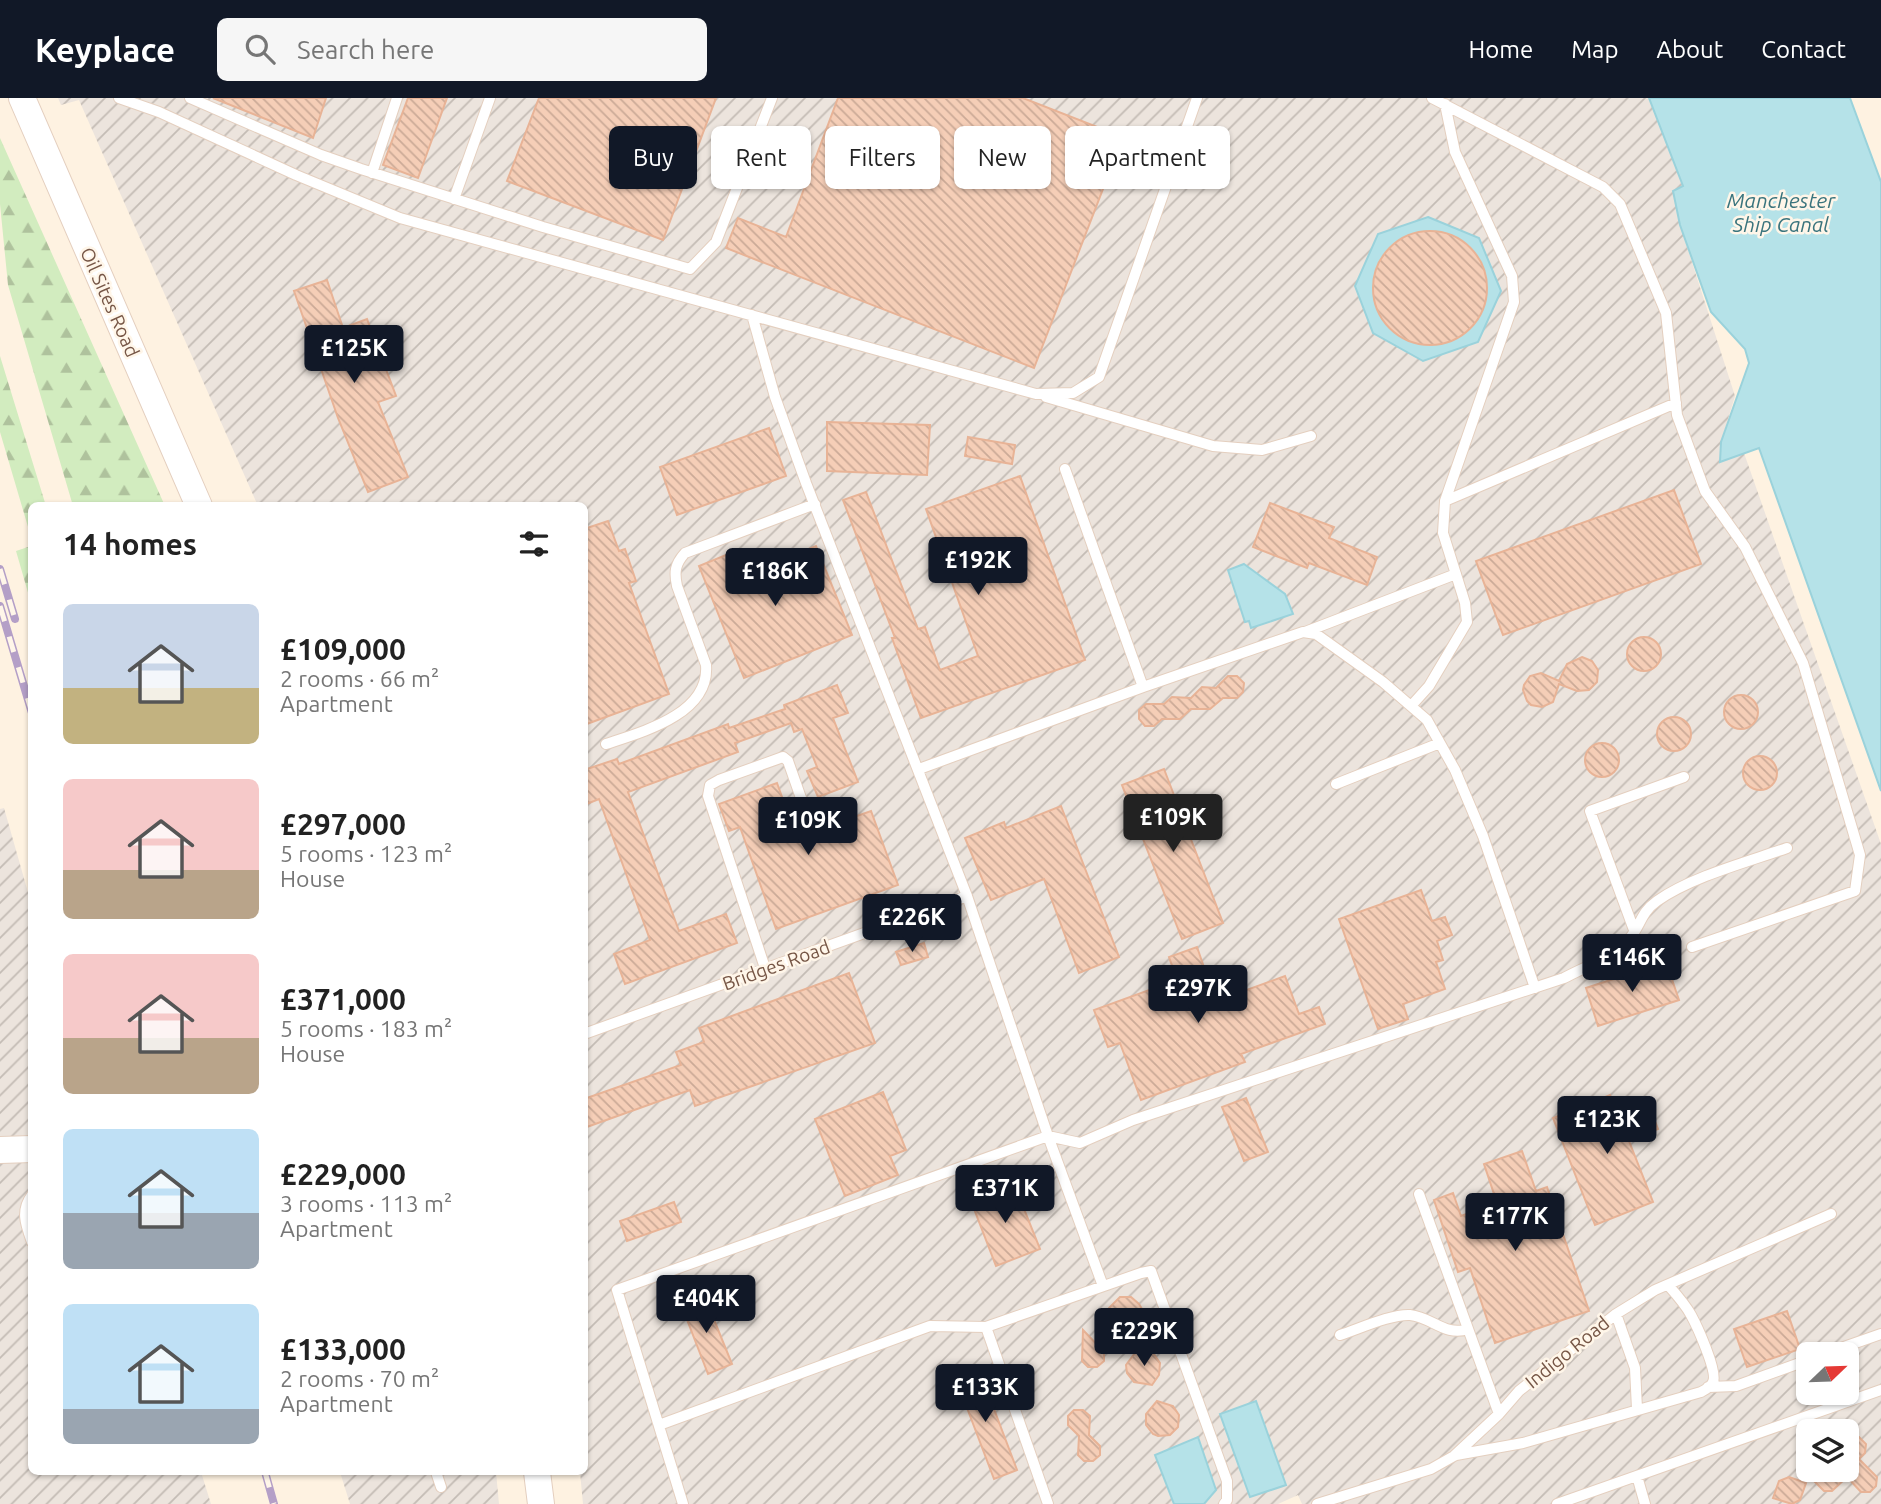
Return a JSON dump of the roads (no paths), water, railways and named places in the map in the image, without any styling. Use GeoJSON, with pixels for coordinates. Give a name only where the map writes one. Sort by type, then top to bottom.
{"type":"FeatureCollection","features":[{"type":"Feature","properties":{"kind":"street","name":"Oil Sites Road"},"geometry":{"type":"LineString","coordinates":[[22,98],[197,502]]}},
{"type":"Feature","properties":{"kind":"street"},"geometry":{"type":"LineString","coordinates":[[0,1150],[28,1149]]}},
{"type":"Feature","properties":{"kind":"street"},"geometry":{"type":"LineString","coordinates":[[537,1475],[541,1504]]}},
{"type":"Feature","properties":{"kind":"lane"},"geometry":{"type":"LineString","coordinates":[[119,98],[159,112],[296,175],[400,218],[1036,394],[1213,446],[1262,450],[1311,436]]}},
{"type":"Feature","properties":{"kind":"lane"},"geometry":{"type":"LineString","coordinates":[[190,98],[321,155],[372,173],[542,228],[690,269],[716,242],[772,98]]}},
{"type":"Feature","properties":{"kind":"lane"},"geometry":{"type":"LineString","coordinates":[[372,173],[397,98]]}},
{"type":"Feature","properties":{"kind":"lane"},"geometry":{"type":"LineString","coordinates":[[454,199],[489,98]]}},
{"type":"Feature","properties":{"kind":"lane"},"geometry":{"type":"LineString","coordinates":[[1036,394],[1073,393],[1099,377],[1196,98]]}},
{"type":"Feature","properties":{"kind":"lane"},"geometry":{"type":"LineString","coordinates":[[1432,98],[1603,187],[1620,204],[1666,313],[1678,415],[1705,491],[1745,547],[1803,663],[1860,855],[1855,891],[1692,947]]}},
{"type":"Feature","properties":{"kind":"lane"},"geometry":{"type":"LineString","coordinates":[[1410,706],[1429,686],[1467,622],[1465,603],[1443,533],[1445,501],[1514,302],[1512,276],[1455,152],[1445,104]]}},
{"type":"Feature","properties":{"kind":"lane"},"geometry":{"type":"LineString","coordinates":[[752,315],[775,397],[967,896],[1048,1136],[1103,1286]]}},
{"type":"Feature","properties":{"kind":"lane"},"geometry":{"type":"LineString","coordinates":[[1445,501],[1676,403]]}},
{"type":"Feature","properties":{"kind":"lane"},"geometry":{"type":"LineString","coordinates":[[1065,469],[1143,687]]}},
{"type":"Feature","properties":{"kind":"lane"},"geometry":{"type":"LineString","coordinates":[[606,744],[673,718],[703,688],[707,677],[706,665],[677,586],[677,561],[685,553],[815,504]]}},
{"type":"Feature","properties":{"kind":"lane"},"geometry":{"type":"LineString","coordinates":[[919,769],[1303,632],[1456,574]]}},
{"type":"Feature","properties":{"kind":"lane"},"geometry":{"type":"LineString","coordinates":[[1303,632],[1316,634],[1383,682],[1427,720],[1455,770],[1483,836],[1535,988]]}},
{"type":"Feature","properties":{"kind":"lane"},"geometry":{"type":"LineString","coordinates":[[1336,784],[1440,743]]}},
{"type":"Feature","properties":{"kind":"lane"},"geometry":{"type":"LineString","coordinates":[[765,968],[708,796],[710,785],[783,757],[788,761],[801,798]]}},
{"type":"Feature","properties":{"kind":"lane"},"geometry":{"type":"LineString","coordinates":[[1634,930],[1590,811],[1684,777]]}},
{"type":"Feature","properties":{"kind":"lane"},"geometry":{"type":"LineString","coordinates":[[683,1504],[617,1290],[1048,1136],[1080,1143],[1133,1120],[1564,978],[1601,959],[1629,939],[1643,912],[1658,900],[1688,885],[1787,848]]}},
{"type":"Feature","properties":{"kind":"lane","name":"Bridges Road"},"geometry":{"type":"LineString","coordinates":[[588,1033],[967,896]]}},
{"type":"Feature","properties":{"kind":"lane"},"geometry":{"type":"LineString","coordinates":[[1419,1194],[1499,1414]]}},
{"type":"Feature","properties":{"kind":"lane"},"geometry":{"type":"LineString","coordinates":[[28,1200],[24,1216],[28,1229]]}},
{"type":"Feature","properties":{"kind":"lane","name":"Indigo Road"},"geometry":{"type":"LineString","coordinates":[[1317,1504],[1431,1469],[1454,1456],[1499,1414],[1519,1391],[1616,1314],[1668,1285],[1831,1214]]}},
{"type":"Feature","properties":{"kind":"lane"},"geometry":{"type":"LineString","coordinates":[[659,1425],[930,1326],[986,1327],[1151,1271],[1227,1480],[1227,1500],[1224,1504]]}},
{"type":"Feature","properties":{"kind":"lane"},"geometry":{"type":"LineString","coordinates":[[1454,1456],[1523,1443],[1701,1392],[1708,1387],[1714,1381],[1714,1371],[1702,1340],[1692,1315],[1668,1285]]}},
{"type":"Feature","properties":{"kind":"lane"},"geometry":{"type":"LineString","coordinates":[[1616,1314],[1635,1368],[1637,1409]]}},
{"type":"Feature","properties":{"kind":"lane"},"geometry":{"type":"LineString","coordinates":[[1340,1335],[1410,1315],[1425,1319],[1448,1331],[1468,1329]]}},
{"type":"Feature","properties":{"kind":"lane"},"geometry":{"type":"LineString","coordinates":[[986,1327],[1048,1504]]}},
{"type":"Feature","properties":{"kind":"lane"},"geometry":{"type":"LineString","coordinates":[[1858,1342],[1881,1334]]}},
{"type":"Feature","properties":{"kind":"lane"},"geometry":{"type":"LineString","coordinates":[[1708,1387],[1736,1386],[1796,1364]]}},
{"type":"Feature","properties":{"kind":"lane"},"geometry":{"type":"LineString","coordinates":[[1557,1504],[1881,1390]]}},
{"type":"Feature","properties":{"kind":"lane"},"geometry":{"type":"LineString","coordinates":[[437,1475],[441,1487]]}},
{"type":"Feature","properties":{"kind":"lane"},"geometry":{"type":"LineString","coordinates":[[1637,1476],[1645,1504]]}},
{"type":"Feature","properties":{"kind":"water","name":"Manchester Ship Canal"},"geometry":{"type":"Polygon","coordinates":[[[1649,98],[1850,98],[1881,182],[1881,791],[1759,448],[1720,462],[1721,442],[1749,363],[1745,349],[1711,312],[1680,225],[1673,191],[1683,186],[1649,98]]]}},
{"type":"Feature","properties":{"kind":"water"},"geometry":{"type":"Polygon","coordinates":[[[1428,217],[1479,238],[1501,291],[1478,342],[1423,361],[1373,333],[1355,286],[1378,234],[1428,217]]]}},
{"type":"Feature","properties":{"kind":"water"},"geometry":{"type":"Polygon","coordinates":[[[1244,564],[1285,594],[1293,614],[1251,628],[1249,621],[1245,622],[1228,570],[1244,564]]]}},
{"type":"Feature","properties":{"kind":"water"},"geometry":{"type":"Polygon","coordinates":[[[1256,1401],[1286,1485],[1250,1497],[1220,1414],[1256,1401]]]}},
{"type":"Feature","properties":{"kind":"water"},"geometry":{"type":"Polygon","coordinates":[[[1198,1437],[1216,1490],[1204,1504],[1174,1504],[1155,1455],[1198,1437]]]}},
{"type":"Feature","properties":{"kind":"railway"},"geometry":{"type":"LineString","coordinates":[[0,569],[15,619]]}},
{"type":"Feature","properties":{"kind":"railway"},"geometry":{"type":"LineString","coordinates":[[0,606],[28,700]]}},
{"type":"Feature","properties":{"kind":"railway"},"geometry":{"type":"LineString","coordinates":[[266,1475],[274,1504]]}}]}
